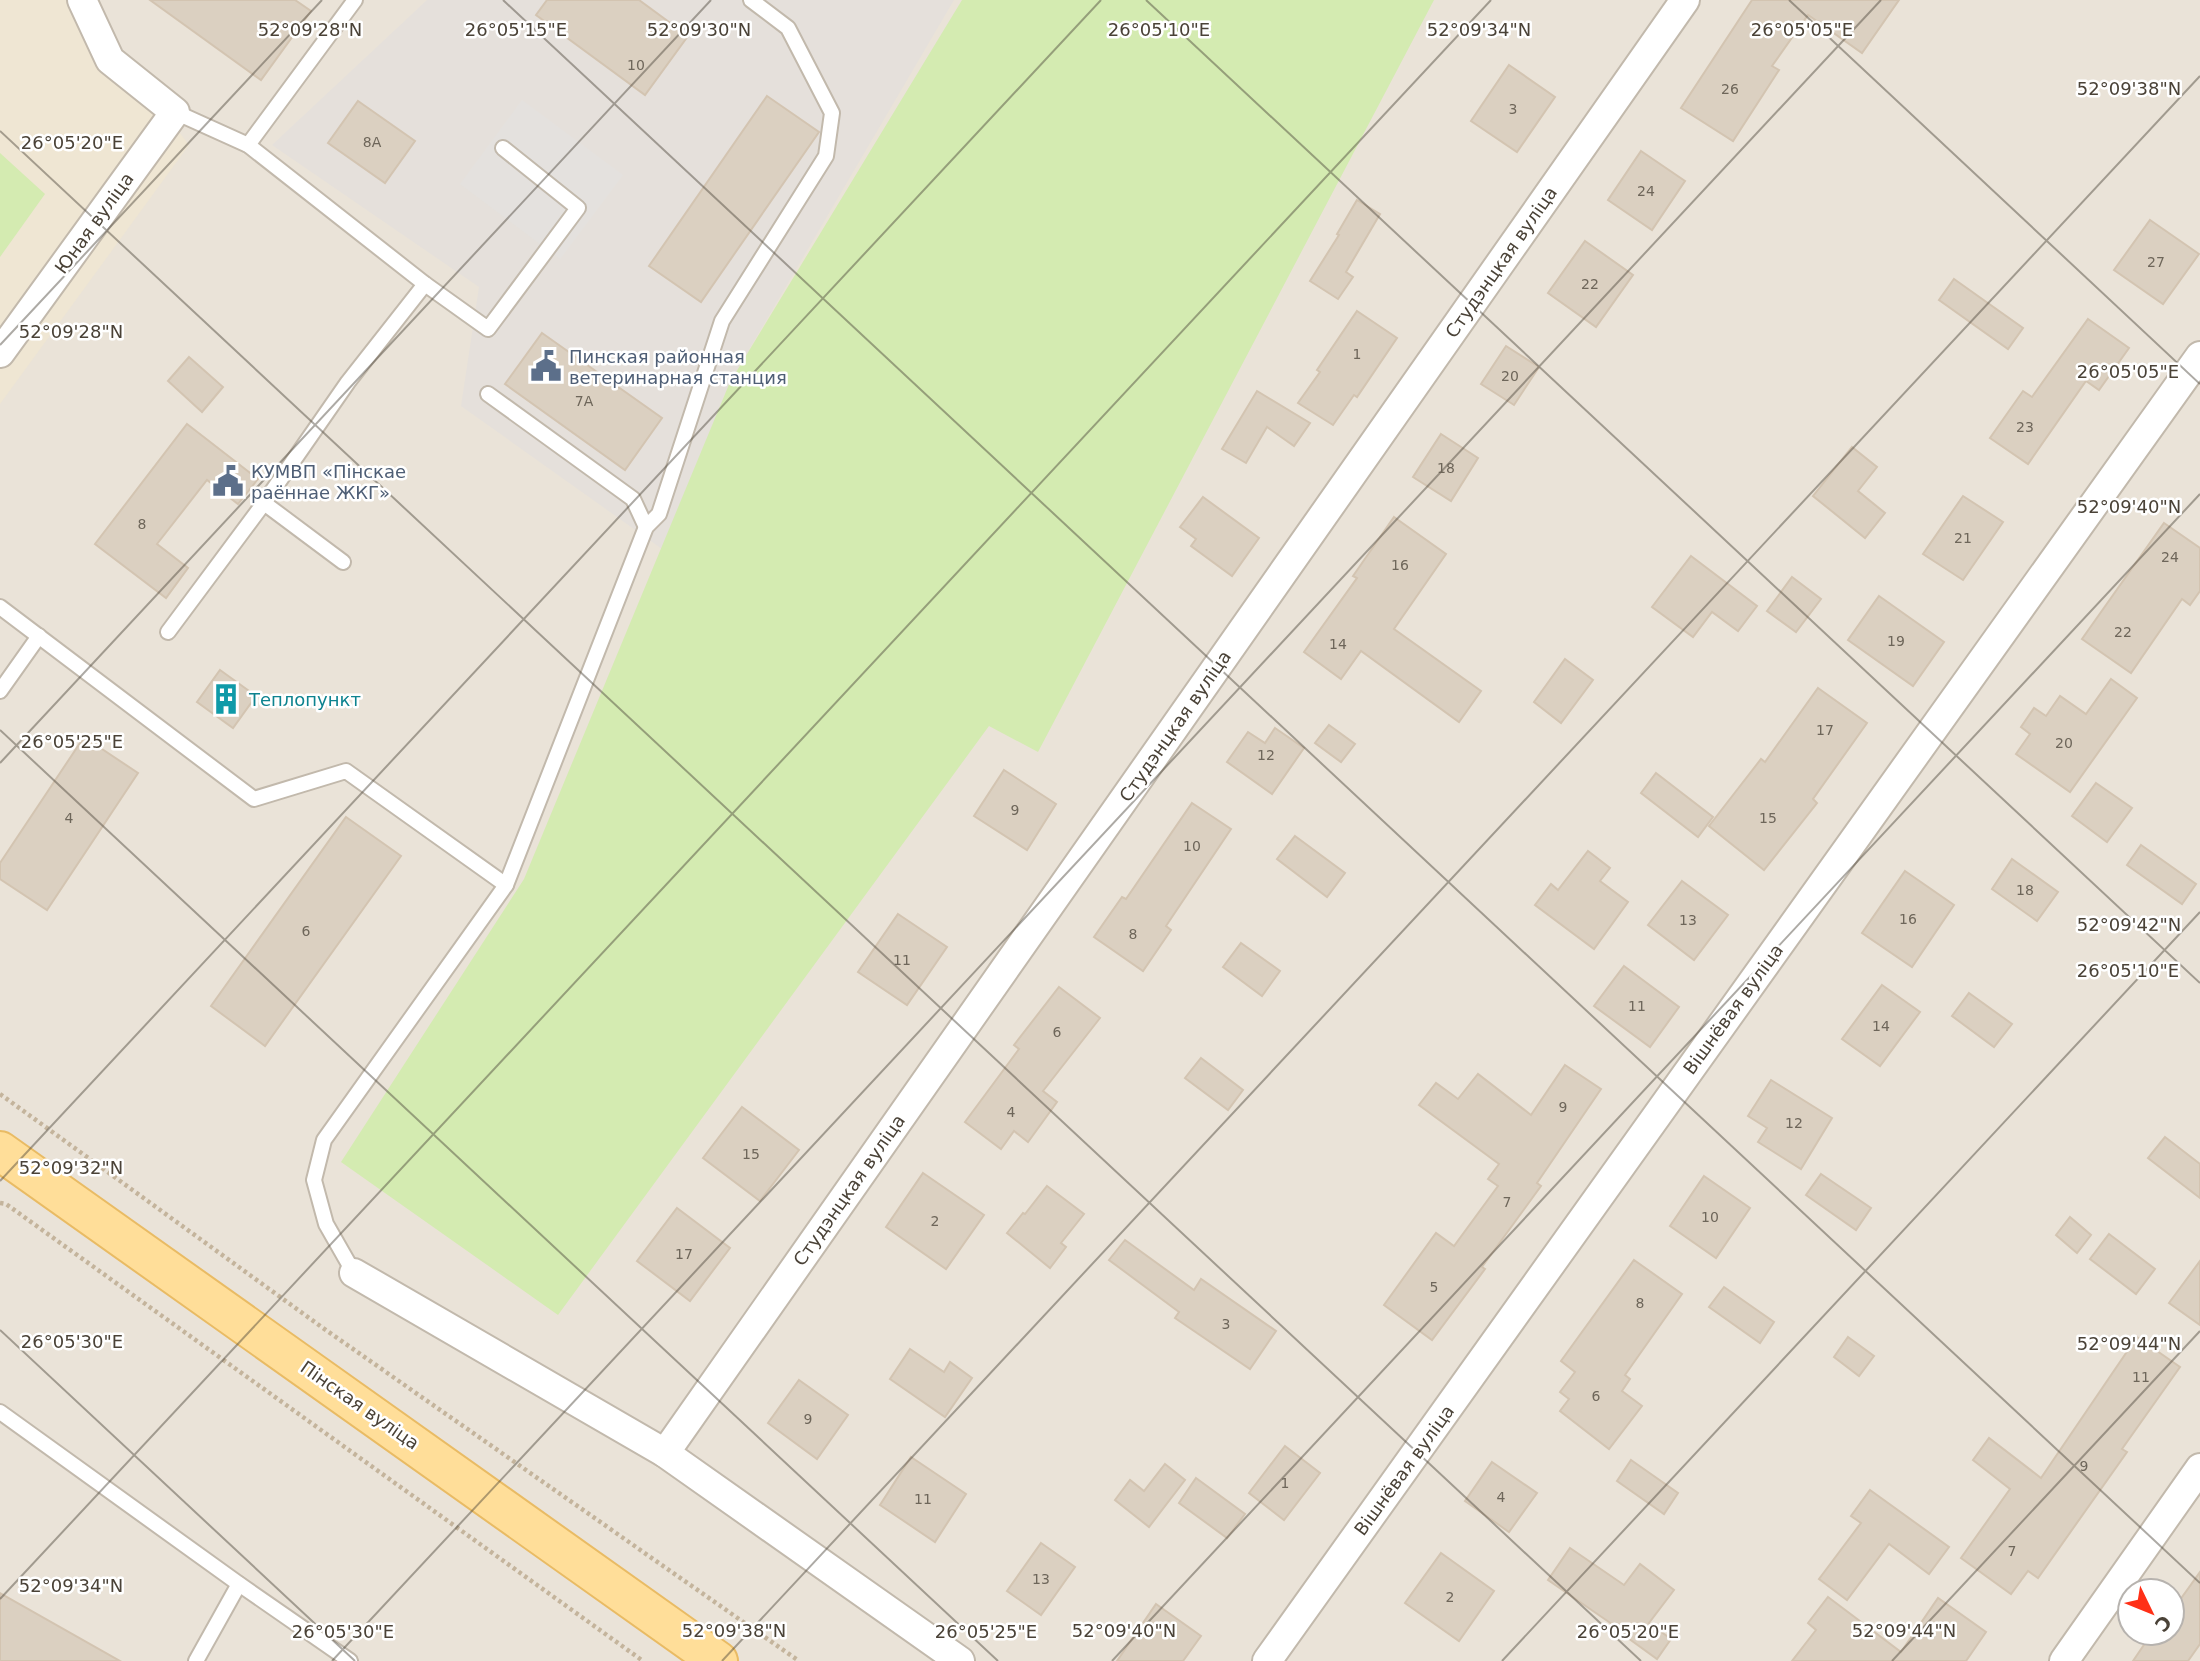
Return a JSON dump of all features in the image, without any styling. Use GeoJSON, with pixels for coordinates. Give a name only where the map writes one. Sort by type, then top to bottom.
{"type":"FeatureCollection","features":[{"type":"Feature","properties":{"kind":"main road","name":"Пінская вуліца"},"geometry":{"type":"LineString","coordinates":[[0,1152],[718,1661]]}},
{"type":"Feature","properties":{"kind":"street"},"geometry":{"type":"LineString","coordinates":[[82,0],[110,60],[175,112]]}},
{"type":"Feature","properties":{"kind":"street","name":"Студэнцкая вуліца"},"geometry":{"type":"LineString","coordinates":[[665,1453],[1685,0]]}},
{"type":"Feature","properties":{"kind":"street","name":"Юная вуліца"},"geometry":{"type":"LineString","coordinates":[[0,353],[175,112]]}},
{"type":"Feature","properties":{"kind":"street","name":"Вішнёвая вуліца"},"geometry":{"type":"LineString","coordinates":[[1267,1661],[2200,356]]}},
{"type":"Feature","properties":{"kind":"street"},"geometry":{"type":"LineString","coordinates":[[354,1273],[665,1453],[960,1661]]}},
{"type":"Feature","properties":{"kind":"street"},"geometry":{"type":"LineString","coordinates":[[2064,1661],[2200,1468]]}},
{"type":"Feature","properties":{"kind":"lane"},"geometry":{"type":"LineString","coordinates":[[248,145],[355,0]]}},
{"type":"Feature","properties":{"kind":"lane"},"geometry":{"type":"LineString","coordinates":[[354,1273],[326,1224],[314,1180],[324,1140],[506,885],[646,527],[659,514],[722,321],[826,156],[832,113],[788,28],[751,0]]}},
{"type":"Feature","properties":{"kind":"lane"},"geometry":{"type":"LineString","coordinates":[[175,112],[248,145],[425,284],[488,329],[578,208],[503,148]]}},
{"type":"Feature","properties":{"kind":"lane"},"geometry":{"type":"LineString","coordinates":[[168,632],[264,503],[348,382],[425,284]]}},
{"type":"Feature","properties":{"kind":"lane"},"geometry":{"type":"LineString","coordinates":[[488,394],[633,499],[646,527]]}},
{"type":"Feature","properties":{"kind":"lane"},"geometry":{"type":"LineString","coordinates":[[264,503],[343,562]]}},
{"type":"Feature","properties":{"kind":"lane"},"geometry":{"type":"LineString","coordinates":[[0,607],[254,799],[346,771],[506,885]]}},
{"type":"Feature","properties":{"kind":"lane"},"geometry":{"type":"LineString","coordinates":[[0,691],[39,636]]}},
{"type":"Feature","properties":{"kind":"lane"},"geometry":{"type":"LineString","coordinates":[[0,1412],[350,1661]]}},
{"type":"Feature","properties":{"kind":"lane"},"geometry":{"type":"LineString","coordinates":[[196,1661],[239,1584]]}},
{"type":"Feature","properties":{"kind":"path"},"geometry":{"type":"LineString","coordinates":[[0,1094],[323,1328],[799,1661]]}},
{"type":"Feature","properties":{"kind":"path"},"geometry":{"type":"LineString","coordinates":[[0,1203],[6,1204],[219,1355],[643,1661]]}},
{"type":"Feature","properties":{"kind":"shaded area"},"geometry":{"type":"Polygon","coordinates":[[[0,0],[2200,0],[2200,1661],[0,1661],[0,0]]]}},
{"type":"Feature","properties":{"kind":"shaded area"},"geometry":{"type":"Polygon","coordinates":[[[0,0],[91,0],[86,10],[189,145],[0,404],[0,0]]]}},
{"type":"Feature","properties":{"kind":"shaded area"},"geometry":{"type":"Polygon","coordinates":[[[427,0],[954,0],[730,382],[662,549],[461,406],[479,287],[272,145],[427,0]]]}},
{"type":"Feature","properties":{"kind":"shaded area"},"geometry":{"type":"Polygon","coordinates":[[[522,100],[623,175],[560,259],[460,184],[522,100]]]}},
{"type":"Feature","properties":{"kind":"green space"},"geometry":{"type":"Polygon","coordinates":[[[962,0],[1434,0],[1038,752],[989,726],[558,1315],[341,1162],[524,879],[730,382],[962,0]]]}},
{"type":"Feature","properties":{"kind":"green space"},"geometry":{"type":"Polygon","coordinates":[[[0,153],[45,194],[0,257],[0,153]]]}},
{"type":"Feature","properties":{"kind":"building"},"geometry":{"type":"Polygon","coordinates":[[[150,0],[295,0],[311,11],[261,80],[150,0]]]}},
{"type":"Feature","properties":{"kind":"building"},"geometry":{"type":"Polygon","coordinates":[[[547,0],[639,0],[688,36],[645,95],[536,15],[547,0]]]}},
{"type":"Feature","properties":{"kind":"building"},"geometry":{"type":"Polygon","coordinates":[[[1752,0],[1899,0],[1862,53],[1808,15],[1772,66],[1779,70],[1733,141],[1681,108],[1752,0]]]}},
{"type":"Feature","properties":{"kind":"building"},"geometry":{"type":"Polygon","coordinates":[[[1509,65],[1555,97],[1517,152],[1471,121],[1509,65]]]}},
{"type":"Feature","properties":{"kind":"building"},"geometry":{"type":"Polygon","coordinates":[[[767,96],[819,132],[701,302],[649,266],[767,96]]]}},
{"type":"Feature","properties":{"kind":"building"},"geometry":{"type":"Polygon","coordinates":[[[358,101],[415,141],[385,183],[328,143],[358,101]]]}},
{"type":"Feature","properties":{"kind":"building"},"geometry":{"type":"Polygon","coordinates":[[[1641,151],[1685,181],[1652,230],[1608,200],[1641,151]]]}},
{"type":"Feature","properties":{"kind":"building"},"geometry":{"type":"Polygon","coordinates":[[[1357,200],[1380,214],[1346,272],[1353,277],[1338,299],[1310,281],[1357,200]]]}},
{"type":"Feature","properties":{"kind":"building"},"geometry":{"type":"Polygon","coordinates":[[[2150,220],[2199,254],[2163,304],[2114,270],[2150,220]]]}},
{"type":"Feature","properties":{"kind":"building"},"geometry":{"type":"Polygon","coordinates":[[[1585,241],[1633,275],[1596,327],[1548,293],[1585,241]]]}},
{"type":"Feature","properties":{"kind":"building"},"geometry":{"type":"Polygon","coordinates":[[[1954,279],[2023,328],[2008,349],[1939,300],[1954,279]]]}},
{"type":"Feature","properties":{"kind":"building"},"geometry":{"type":"Polygon","coordinates":[[[1357,311],[1397,338],[1357,397],[1354,395],[1333,425],[1298,403],[1357,311]]]}},
{"type":"Feature","properties":{"kind":"building"},"geometry":{"type":"Polygon","coordinates":[[[2088,319],[2129,348],[2099,390],[2086,381],[2028,464],[1990,438],[2023,391],[2032,397],[2088,319]]]}},
{"type":"Feature","properties":{"kind":"building"},"geometry":{"type":"Polygon","coordinates":[[[542,333],[662,418],[625,470],[505,384],[542,333]]]}},
{"type":"Feature","properties":{"kind":"building"},"geometry":{"type":"Polygon","coordinates":[[[1506,346],[1539,367],[1514,405],[1481,384],[1506,346]]]}},
{"type":"Feature","properties":{"kind":"building"},"geometry":{"type":"Polygon","coordinates":[[[189,357],[223,387],[202,412],[168,381],[189,357]]]}},
{"type":"Feature","properties":{"kind":"building"},"geometry":{"type":"Polygon","coordinates":[[[1257,391],[1310,423],[1294,446],[1267,427],[1246,463],[1222,449],[1257,391]]]}},
{"type":"Feature","properties":{"kind":"building"},"geometry":{"type":"Polygon","coordinates":[[[187,424],[258,479],[238,504],[207,480],[157,544],[188,568],[166,598],[95,544],[187,424]]]}},
{"type":"Feature","properties":{"kind":"building"},"geometry":{"type":"Polygon","coordinates":[[[1441,434],[1478,458],[1451,501],[1413,477],[1441,434]]]}},
{"type":"Feature","properties":{"kind":"building"},"geometry":{"type":"Polygon","coordinates":[[[1852,447],[1877,467],[1858,491],[1885,513],[1865,538],[1813,496],[1852,447]]]}},
{"type":"Feature","properties":{"kind":"building"},"geometry":{"type":"Polygon","coordinates":[[[1963,496],[2003,522],[1963,580],[1923,554],[1963,496]]]}},
{"type":"Feature","properties":{"kind":"building"},"geometry":{"type":"Polygon","coordinates":[[[1203,497],[1259,538],[1232,576],[1191,546],[1196,539],[1180,527],[1203,497]]]}},
{"type":"Feature","properties":{"kind":"building"},"geometry":{"type":"Polygon","coordinates":[[[1394,517],[1446,554],[1394,629],[1481,691],[1459,722],[1361,651],[1341,679],[1304,652],[1357,578],[1353,576],[1394,517]]]}},
{"type":"Feature","properties":{"kind":"building"},"geometry":{"type":"Polygon","coordinates":[[[2164,523],[2200,548],[2200,591],[2190,605],[2182,599],[2131,673],[2082,639],[2164,523]]]}},
{"type":"Feature","properties":{"kind":"building"},"geometry":{"type":"Polygon","coordinates":[[[1691,556],[1757,606],[1738,631],[1712,612],[1693,637],[1652,607],[1691,556]]]}},
{"type":"Feature","properties":{"kind":"building"},"geometry":{"type":"Polygon","coordinates":[[[1792,577],[1821,599],[1796,632],[1767,611],[1792,577]]]}},
{"type":"Feature","properties":{"kind":"building"},"geometry":{"type":"Polygon","coordinates":[[[1879,596],[1944,642],[1913,686],[1848,640],[1879,596]]]}},
{"type":"Feature","properties":{"kind":"building"},"geometry":{"type":"Polygon","coordinates":[[[1565,659],[1593,680],[1561,723],[1534,702],[1565,659]]]}},
{"type":"Feature","properties":{"kind":"building","name":"Теплопункт"},"geometry":{"type":"Polygon","coordinates":[[[220,670],[256,696],[233,728],[197,702],[220,670]]]}},
{"type":"Feature","properties":{"kind":"building"},"geometry":{"type":"Polygon","coordinates":[[[2111,679],[2137,698],[2070,792],[2016,754],[2030,734],[2021,727],[2034,708],[2046,716],[2060,696],[2086,714],[2111,679]]]}},
{"type":"Feature","properties":{"kind":"building"},"geometry":{"type":"Polygon","coordinates":[[[1818,688],[1867,723],[1813,799],[1817,803],[1764,870],[1709,826],[1761,759],[1765,762],[1818,688]]]}},
{"type":"Feature","properties":{"kind":"building"},"geometry":{"type":"Polygon","coordinates":[[[1329,725],[1355,744],[1341,762],[1315,743],[1329,725]]]}},
{"type":"Feature","properties":{"kind":"building"},"geometry":{"type":"Polygon","coordinates":[[[1275,728],[1304,748],[1272,794],[1227,762],[1248,732],[1265,743],[1275,728]]]}},
{"type":"Feature","properties":{"kind":"building"},"geometry":{"type":"Polygon","coordinates":[[[84,737],[138,773],[47,910],[0,879],[0,863],[84,737]]]}},
{"type":"Feature","properties":{"kind":"building"},"geometry":{"type":"Polygon","coordinates":[[[1004,770],[1056,804],[1027,850],[974,816],[1004,770]]]}},
{"type":"Feature","properties":{"kind":"building"},"geometry":{"type":"Polygon","coordinates":[[[1656,773],[1713,817],[1698,837],[1641,793],[1656,773]]]}},
{"type":"Feature","properties":{"kind":"building"},"geometry":{"type":"Polygon","coordinates":[[[2096,783],[2132,808],[2107,842],[2072,816],[2096,783]]]}},
{"type":"Feature","properties":{"kind":"building"},"geometry":{"type":"Polygon","coordinates":[[[1192,803],[1231,829],[1166,926],[1171,930],[1143,971],[1094,937],[1122,897],[1126,899],[1192,803]]]}},
{"type":"Feature","properties":{"kind":"building"},"geometry":{"type":"Polygon","coordinates":[[[346,817],[401,856],[265,1046],[211,1006],[346,817]]]}},
{"type":"Feature","properties":{"kind":"building"},"geometry":{"type":"Polygon","coordinates":[[[1295,836],[1345,873],[1327,897],[1277,859],[1295,836]]]}},
{"type":"Feature","properties":{"kind":"building"},"geometry":{"type":"Polygon","coordinates":[[[2141,845],[2196,884],[2182,904],[2127,865],[2141,845]]]}},
{"type":"Feature","properties":{"kind":"building"},"geometry":{"type":"Polygon","coordinates":[[[1588,851],[1610,868],[1600,881],[1628,902],[1594,949],[1535,905],[1551,884],[1558,890],[1588,851]]]}},
{"type":"Feature","properties":{"kind":"building"},"geometry":{"type":"Polygon","coordinates":[[[2012,859],[2058,892],[2037,921],[1992,889],[2012,859]]]}},
{"type":"Feature","properties":{"kind":"building"},"geometry":{"type":"Polygon","coordinates":[[[1905,871],[1954,905],[1912,967],[1862,933],[1905,871]]]}},
{"type":"Feature","properties":{"kind":"building"},"geometry":{"type":"Polygon","coordinates":[[[1682,881],[1728,915],[1694,960],[1648,925],[1682,881]]]}},
{"type":"Feature","properties":{"kind":"building"},"geometry":{"type":"Polygon","coordinates":[[[898,914],[947,947],[907,1005],[858,972],[898,914]]]}},
{"type":"Feature","properties":{"kind":"building"},"geometry":{"type":"Polygon","coordinates":[[[1241,943],[1280,971],[1262,996],[1223,967],[1241,943]]]}},
{"type":"Feature","properties":{"kind":"building"},"geometry":{"type":"Polygon","coordinates":[[[1624,966],[1679,1007],[1650,1047],[1594,1006],[1624,966]]]}},
{"type":"Feature","properties":{"kind":"building"},"geometry":{"type":"Polygon","coordinates":[[[1882,985],[1920,1012],[1880,1066],[1842,1039],[1882,985]]]}},
{"type":"Feature","properties":{"kind":"building"},"geometry":{"type":"Polygon","coordinates":[[[1059,987],[1100,1018],[1043,1091],[1057,1102],[1028,1142],[1014,1131],[1001,1149],[965,1122],[1019,1049],[1014,1045],[1059,987]]]}},
{"type":"Feature","properties":{"kind":"building"},"geometry":{"type":"Polygon","coordinates":[[[1969,993],[2012,1024],[1994,1047],[1952,1016],[1969,993]]]}},
{"type":"Feature","properties":{"kind":"building"},"geometry":{"type":"Polygon","coordinates":[[[1201,1058],[1243,1090],[1228,1110],[1185,1078],[1201,1058]]]}},
{"type":"Feature","properties":{"kind":"building"},"geometry":{"type":"Polygon","coordinates":[[[1565,1065],[1601,1089],[1537,1183],[1541,1186],[1482,1267],[1485,1269],[1432,1340],[1384,1305],[1436,1233],[1454,1246],[1498,1186],[1488,1179],[1499,1164],[1419,1105],[1436,1083],[1458,1099],[1478,1074],[1531,1115],[1565,1065]]]}},
{"type":"Feature","properties":{"kind":"building"},"geometry":{"type":"Polygon","coordinates":[[[1771,1080],[1832,1118],[1801,1169],[1758,1142],[1767,1128],[1748,1116],[1771,1080]]]}},
{"type":"Feature","properties":{"kind":"building"},"geometry":{"type":"Polygon","coordinates":[[[742,1107],[799,1150],[760,1201],[703,1158],[742,1107]]]}},
{"type":"Feature","properties":{"kind":"building"},"geometry":{"type":"Polygon","coordinates":[[[2165,1137],[2200,1164],[2200,1198],[2148,1158],[2165,1137]]]}},
{"type":"Feature","properties":{"kind":"building"},"geometry":{"type":"Polygon","coordinates":[[[923,1173],[984,1215],[946,1269],[886,1227],[923,1173]]]}},
{"type":"Feature","properties":{"kind":"building"},"geometry":{"type":"Polygon","coordinates":[[[1821,1174],[1871,1208],[1856,1230],[1806,1195],[1821,1174]]]}},
{"type":"Feature","properties":{"kind":"building"},"geometry":{"type":"Polygon","coordinates":[[[1704,1176],[1750,1208],[1716,1258],[1670,1226],[1704,1176]]]}},
{"type":"Feature","properties":{"kind":"building"},"geometry":{"type":"Polygon","coordinates":[[[1047,1186],[1084,1214],[1061,1243],[1066,1247],[1050,1268],[1007,1233],[1047,1186]]]}},
{"type":"Feature","properties":{"kind":"building"},"geometry":{"type":"Polygon","coordinates":[[[677,1208],[730,1248],[690,1301],[637,1261],[677,1208]]]}},
{"type":"Feature","properties":{"kind":"building"},"geometry":{"type":"Polygon","coordinates":[[[2070,1217],[2091,1235],[2077,1253],[2056,1235],[2070,1217]]]}},
{"type":"Feature","properties":{"kind":"building"},"geometry":{"type":"Polygon","coordinates":[[[2109,1234],[2155,1269],[2136,1294],[2090,1259],[2109,1234]]]}},
{"type":"Feature","properties":{"kind":"building"},"geometry":{"type":"Polygon","coordinates":[[[1125,1240],[1194,1290],[1201,1279],[1276,1331],[1250,1369],[1175,1318],[1179,1312],[1109,1260],[1125,1240]]]}},
{"type":"Feature","properties":{"kind":"building"},"geometry":{"type":"Polygon","coordinates":[[[1634,1260],[1682,1294],[1625,1375],[1630,1379],[1622,1391],[1642,1406],[1609,1449],[1560,1411],[1569,1399],[1560,1392],[1575,1372],[1561,1361],[1634,1260]]]}},
{"type":"Feature","properties":{"kind":"building"},"geometry":{"type":"Polygon","coordinates":[[[2200,1261],[2200,1325],[2169,1303],[2200,1261]]]}},
{"type":"Feature","properties":{"kind":"building"},"geometry":{"type":"Polygon","coordinates":[[[1724,1287],[1774,1322],[1760,1343],[1709,1307],[1724,1287]]]}},
{"type":"Feature","properties":{"kind":"building"},"geometry":{"type":"Polygon","coordinates":[[[1848,1337],[1874,1356],[1859,1376],[1834,1357],[1848,1337]]]}},
{"type":"Feature","properties":{"kind":"building"},"geometry":{"type":"Polygon","coordinates":[[[2137,1337],[2180,1367],[2122,1449],[2127,1452],[2038,1578],[2028,1571],[2011,1594],[1961,1558],[2010,1489],[1973,1460],[1989,1438],[2041,1478],[2137,1337]]]}},
{"type":"Feature","properties":{"kind":"building"},"geometry":{"type":"Polygon","coordinates":[[[910,1349],[944,1372],[950,1362],[972,1378],[945,1417],[890,1379],[910,1349]]]}},
{"type":"Feature","properties":{"kind":"building"},"geometry":{"type":"Polygon","coordinates":[[[799,1380],[848,1415],[817,1459],[768,1423],[799,1380]]]}},
{"type":"Feature","properties":{"kind":"building"},"geometry":{"type":"Polygon","coordinates":[[[1285,1446],[1320,1473],[1284,1520],[1249,1493],[1285,1446]]]}},
{"type":"Feature","properties":{"kind":"building"},"geometry":{"type":"Polygon","coordinates":[[[911,1457],[966,1494],[935,1542],[880,1505],[911,1457]]]}},
{"type":"Feature","properties":{"kind":"building"},"geometry":{"type":"Polygon","coordinates":[[[1631,1460],[1678,1493],[1664,1514],[1617,1481],[1631,1460]]]}},
{"type":"Feature","properties":{"kind":"building"},"geometry":{"type":"Polygon","coordinates":[[[1492,1462],[1537,1493],[1509,1532],[1465,1501],[1492,1462]]]}},
{"type":"Feature","properties":{"kind":"building"},"geometry":{"type":"Polygon","coordinates":[[[1165,1464],[1185,1480],[1149,1527],[1115,1500],[1130,1480],[1144,1491],[1165,1464]]]}},
{"type":"Feature","properties":{"kind":"building"},"geometry":{"type":"Polygon","coordinates":[[[1196,1478],[1245,1514],[1227,1538],[1179,1503],[1196,1478]]]}},
{"type":"Feature","properties":{"kind":"building"},"geometry":{"type":"Polygon","coordinates":[[[1870,1490],[1949,1547],[1929,1574],[1889,1544],[1847,1600],[1819,1579],[1861,1523],[1851,1516],[1870,1490]]]}},
{"type":"Feature","properties":{"kind":"building"},"geometry":{"type":"Polygon","coordinates":[[[1041,1543],[1075,1567],[1041,1615],[1007,1591],[1041,1543]]]}},
{"type":"Feature","properties":{"kind":"building"},"geometry":{"type":"Polygon","coordinates":[[[1570,1548],[1624,1585],[1640,1564],[1674,1590],[1649,1623],[1671,1639],[1657,1659],[1621,1633],[1622,1631],[1548,1580],[1570,1548]]]}},
{"type":"Feature","properties":{"kind":"building"},"geometry":{"type":"Polygon","coordinates":[[[1441,1553],[1494,1591],[1459,1641],[1405,1603],[1441,1553]]]}},
{"type":"Feature","properties":{"kind":"building"},"geometry":{"type":"Polygon","coordinates":[[[2200,1572],[2200,1644],[2188,1661],[2133,1661],[2142,1647],[2186,1647],[2186,1592],[2200,1572]]]}},
{"type":"Feature","properties":{"kind":"building"},"geometry":{"type":"Polygon","coordinates":[[[0,1593],[120,1661],[0,1661],[0,1593]]]}},
{"type":"Feature","properties":{"kind":"building"},"geometry":{"type":"Polygon","coordinates":[[[1828,1597],[1901,1652],[1938,1598],[1986,1632],[1966,1661],[1792,1661],[1816,1630],[1808,1623],[1828,1597]]]}},
{"type":"Feature","properties":{"kind":"building"},"geometry":{"type":"Polygon","coordinates":[[[1156,1604],[1201,1636],[1183,1661],[1117,1661],[1156,1604]]]}},
{"type":"Feature","properties":{"kind":"place","name":"Пинская районная ветеринарная станция"},"geometry":{"type":"Point","coordinates":[546,366]}},
{"type":"Feature","properties":{"kind":"place","name":"КУМВП «Пінскае раённае ЖКГ»"},"geometry":{"type":"Point","coordinates":[228,481]}},
{"type":"Feature","properties":{"kind":"place","name":"Теплопункт"},"geometry":{"type":"Point","coordinates":[226,699]}}]}
